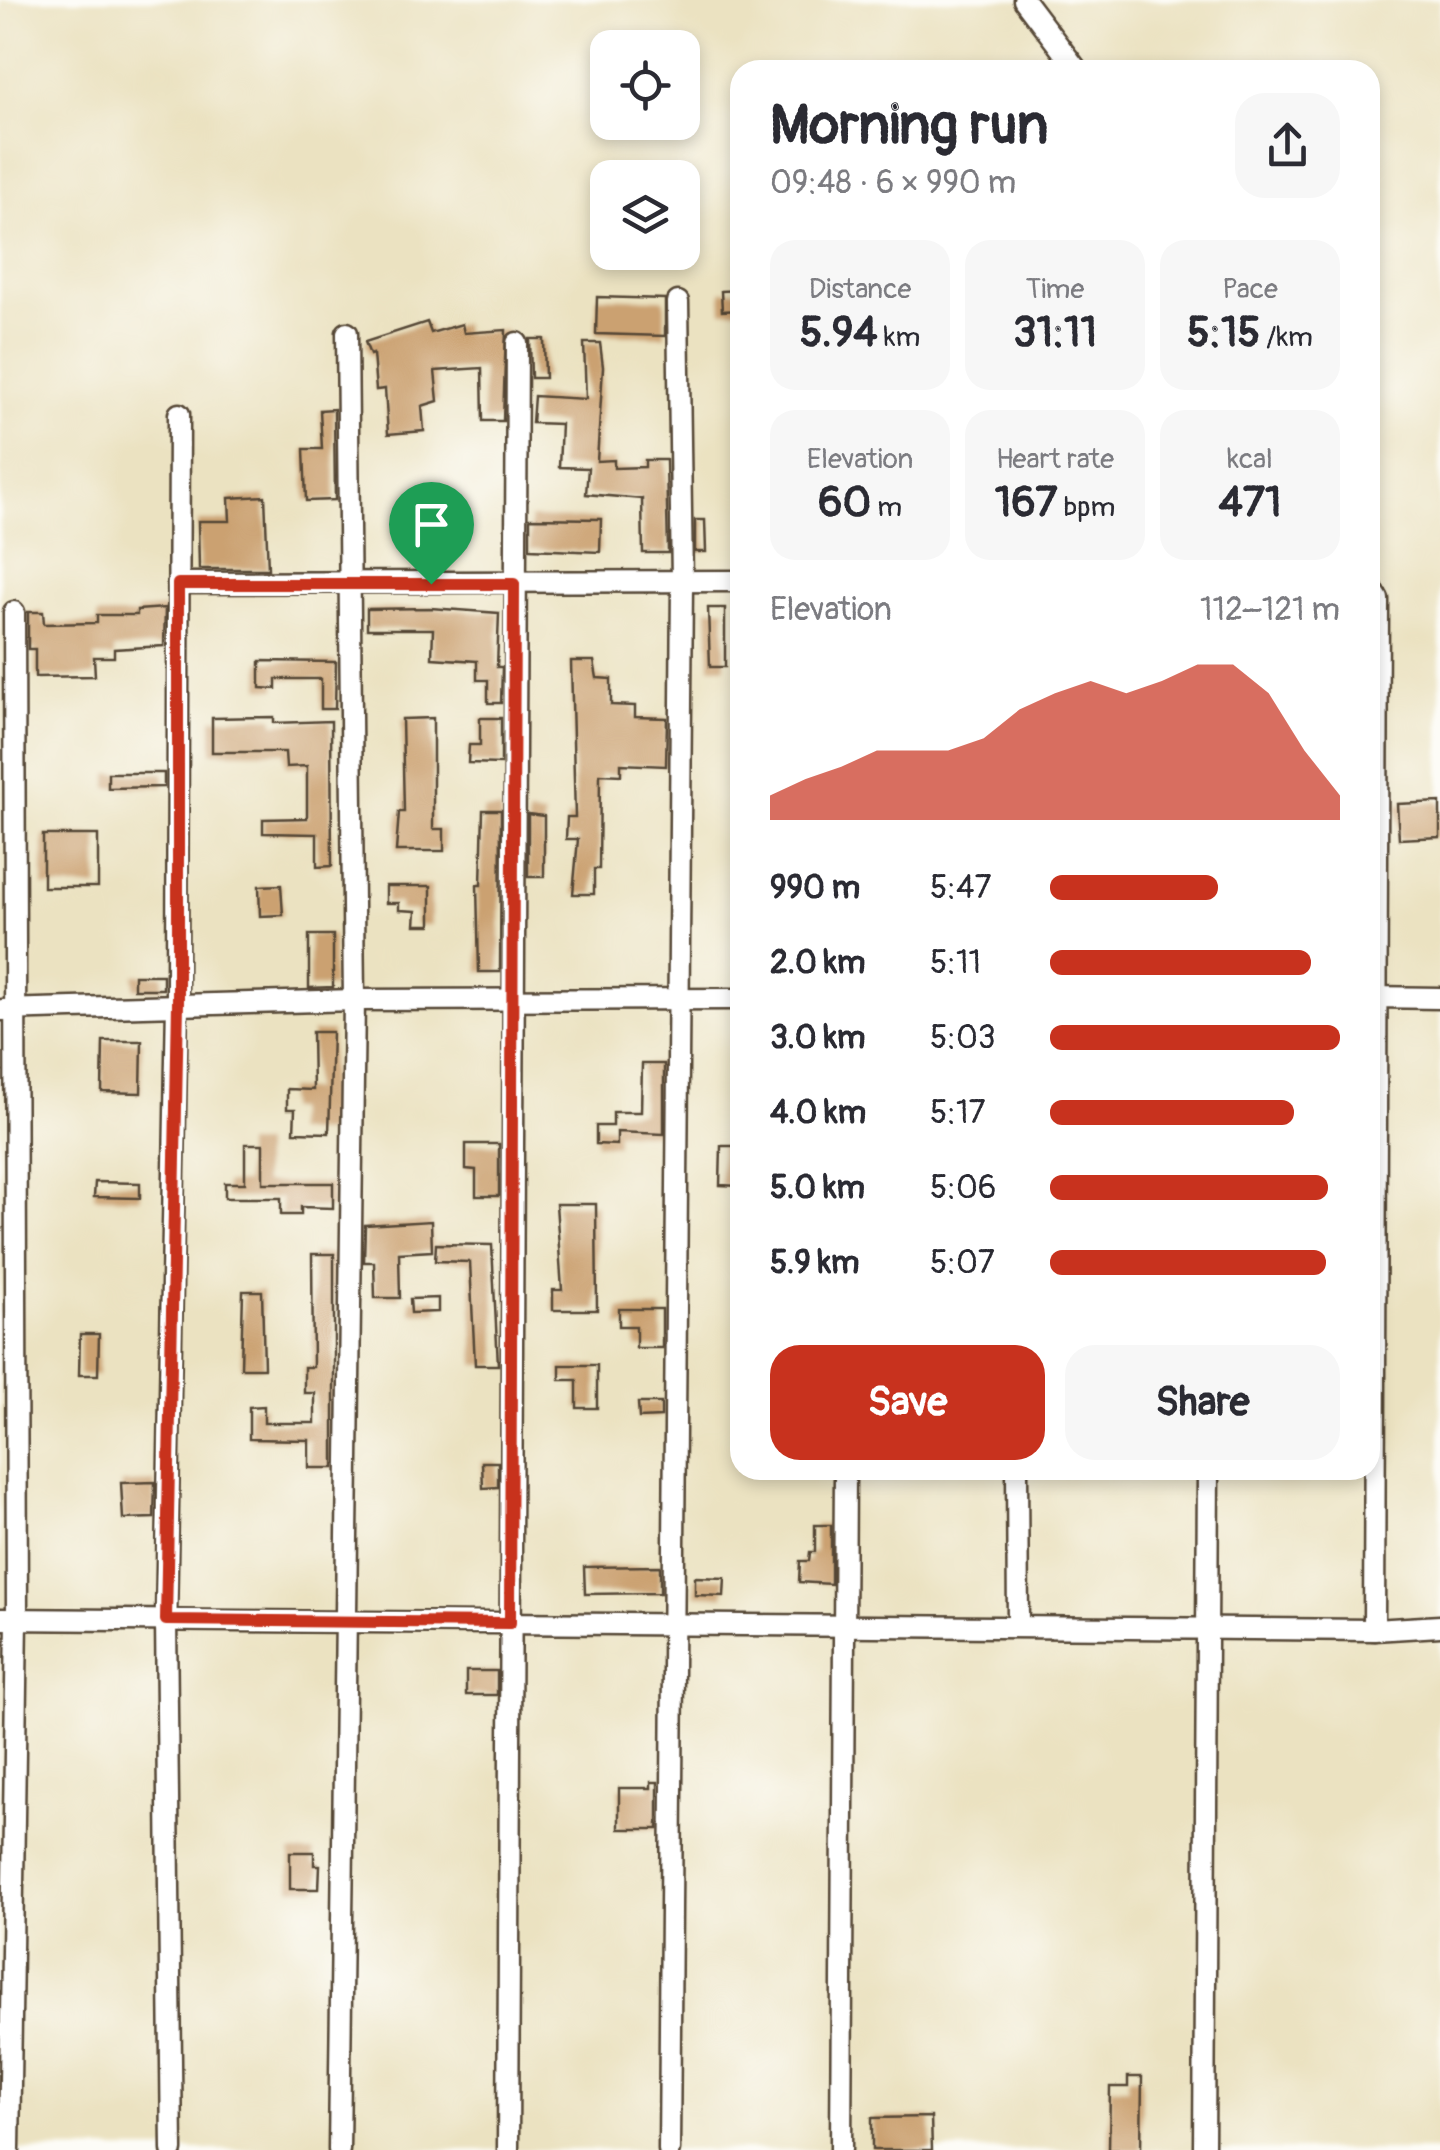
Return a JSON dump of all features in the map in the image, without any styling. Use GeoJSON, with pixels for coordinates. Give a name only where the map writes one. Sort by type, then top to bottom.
{"type":"FeatureCollection","features":[{"type":"Feature","properties":{"kind":"street"},"geometry":{"type":"LineString","coordinates":[[1024,0],[1069,60]]}},
{"type":"Feature","properties":{"kind":"street"},"geometry":{"type":"LineString","coordinates":[[669,2150],[682,582],[678,302]]}},
{"type":"Feature","properties":{"kind":"street"},"geometry":{"type":"LineString","coordinates":[[339,2150],[354,1000],[346,333]]}},
{"type":"Feature","properties":{"kind":"street"},"geometry":{"type":"LineString","coordinates":[[508,2150],[510,998],[517,343]]}},
{"type":"Feature","properties":{"kind":"street"},"geometry":{"type":"LineString","coordinates":[[172,2150],[166,1620],[178,1003],[179,414]]}},
{"type":"Feature","properties":{"kind":"street"},"geometry":{"type":"LineString","coordinates":[[178,584],[730,582]]}},
{"type":"Feature","properties":{"kind":"street"},"geometry":{"type":"LineString","coordinates":[[9,2150],[7,1010],[14,612]]}},
{"type":"Feature","properties":{"kind":"street"},"geometry":{"type":"LineString","coordinates":[[1380,997],[1440,998]]}},
{"type":"Feature","properties":{"kind":"street"},"geometry":{"type":"LineString","coordinates":[[7,1010],[354,1000],[730,999]]}},
{"type":"Feature","properties":{"kind":"street"},"geometry":{"type":"LineString","coordinates":[[841,2150],[845,1480]]}},
{"type":"Feature","properties":{"kind":"street"},"geometry":{"type":"LineString","coordinates":[[1017,1480],[1018,1626]]}},
{"type":"Feature","properties":{"kind":"street"},"geometry":{"type":"LineString","coordinates":[[1204,2150],[1208,1480]]}},
{"type":"Feature","properties":{"kind":"street"},"geometry":{"type":"LineString","coordinates":[[1374,1480],[1374,1630]]}},
{"type":"Feature","properties":{"kind":"street"},"geometry":{"type":"LineString","coordinates":[[8,1619],[1374,1630],[1440,1626]]}},
{"type":"Feature","properties":{"kind":"building"},"geometry":{"type":"Polygon","coordinates":[[[721,291],[730,291],[730,311],[722,311],[721,291]]]}},
{"type":"Feature","properties":{"kind":"building"},"geometry":{"type":"Polygon","coordinates":[[[597,297],[665,299],[665,336],[596,334],[597,297]]]}},
{"type":"Feature","properties":{"kind":"building"},"geometry":{"type":"Polygon","coordinates":[[[427,322],[431,333],[462,324],[464,333],[506,330],[503,421],[483,421],[482,368],[435,371],[438,401],[422,406],[424,431],[388,434],[385,389],[376,390],[373,354],[370,355],[365,342],[427,322]]]}},
{"type":"Feature","properties":{"kind":"building"},"geometry":{"type":"Polygon","coordinates":[[[530,339],[544,339],[545,378],[531,378],[530,339]]]}},
{"type":"Feature","properties":{"kind":"building"},"geometry":{"type":"Polygon","coordinates":[[[584,343],[600,343],[603,367],[597,461],[614,460],[614,468],[645,467],[645,460],[666,460],[668,553],[643,553],[642,499],[586,494],[588,468],[559,467],[561,424],[532,423],[534,396],[586,399],[584,343]]]}},
{"type":"Feature","properties":{"kind":"building"},"geometry":{"type":"Polygon","coordinates":[[[334,409],[335,500],[306,501],[304,449],[322,449],[320,410],[334,409]]]}},
{"type":"Feature","properties":{"kind":"building"},"geometry":{"type":"Polygon","coordinates":[[[265,496],[268,569],[199,569],[198,521],[230,521],[229,498],[265,496]]]}},
{"type":"Feature","properties":{"kind":"building"},"geometry":{"type":"Polygon","coordinates":[[[530,518],[601,519],[600,552],[530,549],[530,518]]]}},
{"type":"Feature","properties":{"kind":"building"},"geometry":{"type":"Polygon","coordinates":[[[695,520],[705,520],[706,552],[695,552],[695,520]]]}},
{"type":"Feature","properties":{"kind":"building"},"geometry":{"type":"Polygon","coordinates":[[[165,608],[164,646],[114,649],[114,657],[94,657],[95,676],[35,677],[35,649],[28,649],[28,612],[43,612],[44,624],[97,623],[97,615],[137,615],[137,610],[165,608]]]}},
{"type":"Feature","properties":{"kind":"building"},"geometry":{"type":"Polygon","coordinates":[[[708,608],[725,608],[725,667],[710,667],[708,608]]]}},
{"type":"Feature","properties":{"kind":"building"},"geometry":{"type":"Polygon","coordinates":[[[367,609],[499,613],[497,667],[502,667],[501,703],[488,703],[488,680],[477,680],[477,661],[432,658],[433,629],[367,629],[367,609]]]}},
{"type":"Feature","properties":{"kind":"building"},"geometry":{"type":"Polygon","coordinates":[[[260,661],[336,662],[335,709],[321,709],[321,679],[276,679],[276,689],[260,688],[260,661]]]}},
{"type":"Feature","properties":{"kind":"building"},"geometry":{"type":"Polygon","coordinates":[[[571,661],[594,661],[597,678],[611,679],[611,705],[635,706],[635,717],[667,718],[666,766],[621,764],[621,775],[600,774],[599,869],[594,869],[594,894],[573,894],[578,839],[566,839],[567,817],[575,817],[571,661]]]}},
{"type":"Feature","properties":{"kind":"building"},"geometry":{"type":"Polygon","coordinates":[[[274,717],[274,723],[331,721],[332,866],[317,867],[317,834],[263,833],[263,819],[307,818],[307,766],[286,767],[285,752],[212,752],[212,718],[274,717]]]}},
{"type":"Feature","properties":{"kind":"building"},"geometry":{"type":"Polygon","coordinates":[[[433,718],[433,829],[444,829],[444,851],[396,851],[399,812],[404,812],[402,719],[433,718]]]}},
{"type":"Feature","properties":{"kind":"building"},"geometry":{"type":"Polygon","coordinates":[[[480,718],[501,718],[501,764],[468,763],[469,745],[480,745],[480,718]]]}},
{"type":"Feature","properties":{"kind":"building"},"geometry":{"type":"Polygon","coordinates":[[[108,773],[164,773],[164,787],[108,788],[108,773]]]}},
{"type":"Feature","properties":{"kind":"building"},"geometry":{"type":"Polygon","coordinates":[[[1440,802],[1440,837],[1399,839],[1397,804],[1440,802]]]}},
{"type":"Feature","properties":{"kind":"building"},"geometry":{"type":"Polygon","coordinates":[[[483,810],[501,810],[500,972],[479,972],[477,885],[481,885],[483,810]]]}},
{"type":"Feature","properties":{"kind":"building"},"geometry":{"type":"Polygon","coordinates":[[[528,814],[544,816],[544,877],[528,877],[528,814]]]}},
{"type":"Feature","properties":{"kind":"building"},"geometry":{"type":"Polygon","coordinates":[[[43,835],[98,835],[98,887],[43,887],[43,835]]]}},
{"type":"Feature","properties":{"kind":"building"},"geometry":{"type":"Polygon","coordinates":[[[281,885],[283,915],[260,916],[259,886],[281,885]]]}},
{"type":"Feature","properties":{"kind":"building"},"geometry":{"type":"Polygon","coordinates":[[[386,886],[431,886],[431,925],[415,925],[416,911],[399,910],[399,903],[386,903],[386,886]]]}},
{"type":"Feature","properties":{"kind":"building"},"geometry":{"type":"Polygon","coordinates":[[[309,935],[333,935],[333,987],[309,988],[309,935]]]}},
{"type":"Feature","properties":{"kind":"building"},"geometry":{"type":"Polygon","coordinates":[[[134,975],[163,975],[163,989],[134,989],[134,975]]]}},
{"type":"Feature","properties":{"kind":"building"},"geometry":{"type":"Polygon","coordinates":[[[312,1032],[332,1032],[329,1133],[294,1132],[295,1109],[287,1109],[287,1089],[313,1090],[312,1032]]]}},
{"type":"Feature","properties":{"kind":"building"},"geometry":{"type":"Polygon","coordinates":[[[103,1041],[142,1041],[141,1093],[102,1092],[103,1041]]]}},
{"type":"Feature","properties":{"kind":"building"},"geometry":{"type":"Polygon","coordinates":[[[642,1064],[664,1064],[664,1134],[617,1132],[617,1145],[596,1144],[596,1126],[613,1126],[613,1112],[641,1112],[642,1064]]]}},
{"type":"Feature","properties":{"kind":"building"},"geometry":{"type":"Polygon","coordinates":[[[245,1144],[263,1144],[263,1183],[333,1183],[333,1208],[301,1207],[301,1215],[281,1215],[281,1198],[225,1198],[225,1183],[245,1183],[245,1144]]]}},
{"type":"Feature","properties":{"kind":"building"},"geometry":{"type":"Polygon","coordinates":[[[466,1144],[499,1144],[499,1196],[476,1196],[476,1170],[466,1169],[466,1144]]]}},
{"type":"Feature","properties":{"kind":"building"},"geometry":{"type":"Polygon","coordinates":[[[721,1146],[730,1146],[730,1186],[720,1185],[721,1146]]]}},
{"type":"Feature","properties":{"kind":"building"},"geometry":{"type":"Polygon","coordinates":[[[95,1182],[140,1183],[140,1198],[94,1197],[95,1182]]]}},
{"type":"Feature","properties":{"kind":"building"},"geometry":{"type":"Polygon","coordinates":[[[556,1204],[596,1204],[597,1310],[553,1310],[553,1290],[562,1290],[556,1204]]]}},
{"type":"Feature","properties":{"kind":"building"},"geometry":{"type":"Polygon","coordinates":[[[431,1221],[432,1251],[399,1253],[400,1298],[375,1298],[374,1262],[364,1262],[365,1225],[431,1221]]]}},
{"type":"Feature","properties":{"kind":"building"},"geometry":{"type":"Polygon","coordinates":[[[436,1244],[492,1245],[498,1365],[475,1365],[470,1262],[435,1261],[436,1244]]]}},
{"type":"Feature","properties":{"kind":"building"},"geometry":{"type":"Polygon","coordinates":[[[312,1254],[334,1254],[334,1468],[309,1468],[309,1440],[249,1439],[249,1407],[264,1406],[264,1423],[315,1423],[315,1393],[304,1393],[304,1367],[313,1367],[312,1254]]]}},
{"type":"Feature","properties":{"kind":"building"},"geometry":{"type":"Polygon","coordinates":[[[243,1291],[262,1291],[264,1368],[241,1368],[243,1291]]]}},
{"type":"Feature","properties":{"kind":"building"},"geometry":{"type":"Polygon","coordinates":[[[438,1298],[438,1312],[411,1313],[410,1299],[438,1298]]]}},
{"type":"Feature","properties":{"kind":"building"},"geometry":{"type":"Polygon","coordinates":[[[619,1309],[662,1309],[662,1348],[636,1348],[636,1326],[619,1326],[619,1309]]]}},
{"type":"Feature","properties":{"kind":"building"},"geometry":{"type":"Polygon","coordinates":[[[80,1334],[99,1334],[98,1375],[79,1375],[80,1334]]]}},
{"type":"Feature","properties":{"kind":"building"},"geometry":{"type":"Polygon","coordinates":[[[560,1365],[597,1365],[597,1408],[577,1408],[577,1380],[560,1380],[560,1365]]]}},
{"type":"Feature","properties":{"kind":"building"},"geometry":{"type":"Polygon","coordinates":[[[638,1403],[661,1403],[661,1417],[639,1418],[638,1403]]]}},
{"type":"Feature","properties":{"kind":"building"},"geometry":{"type":"Polygon","coordinates":[[[482,1462],[498,1462],[498,1487],[483,1488],[482,1462]]]}},
{"type":"Feature","properties":{"kind":"building"},"geometry":{"type":"Polygon","coordinates":[[[155,1482],[154,1518],[123,1519],[121,1483],[155,1482]]]}},
{"type":"Feature","properties":{"kind":"building"},"geometry":{"type":"Polygon","coordinates":[[[815,1525],[831,1525],[831,1584],[799,1582],[800,1561],[809,1561],[810,1552],[815,1552],[815,1525]]]}},
{"type":"Feature","properties":{"kind":"building"},"geometry":{"type":"Polygon","coordinates":[[[660,1566],[660,1593],[585,1594],[584,1567],[660,1566]]]}},
{"type":"Feature","properties":{"kind":"building"},"geometry":{"type":"Polygon","coordinates":[[[695,1577],[725,1578],[724,1596],[695,1595],[695,1577]]]}},
{"type":"Feature","properties":{"kind":"building"},"geometry":{"type":"Polygon","coordinates":[[[466,1671],[497,1671],[497,1695],[466,1695],[466,1671]]]}},
{"type":"Feature","properties":{"kind":"building"},"geometry":{"type":"Polygon","coordinates":[[[651,1782],[658,1782],[658,1829],[619,1829],[619,1788],[651,1788],[651,1782]]]}},
{"type":"Feature","properties":{"kind":"building"},"geometry":{"type":"Polygon","coordinates":[[[290,1852],[314,1852],[314,1865],[320,1865],[319,1889],[290,1889],[290,1852]]]}},
{"type":"Feature","properties":{"kind":"building"},"geometry":{"type":"Polygon","coordinates":[[[1128,2077],[1142,2077],[1141,2150],[1109,2150],[1110,2087],[1128,2087],[1128,2077]]]}},
{"type":"Feature","properties":{"kind":"building"},"geometry":{"type":"Polygon","coordinates":[[[931,2117],[932,2150],[872,2150],[872,2118],[931,2117]]]}},
{"type":"Feature","properties":{"kind":"route"},"geometry":{"type":"LineString","coordinates":[[178,584],[431,584],[514,584],[510,1623],[166,1620],[178,1003],[178,584]]}}]}
